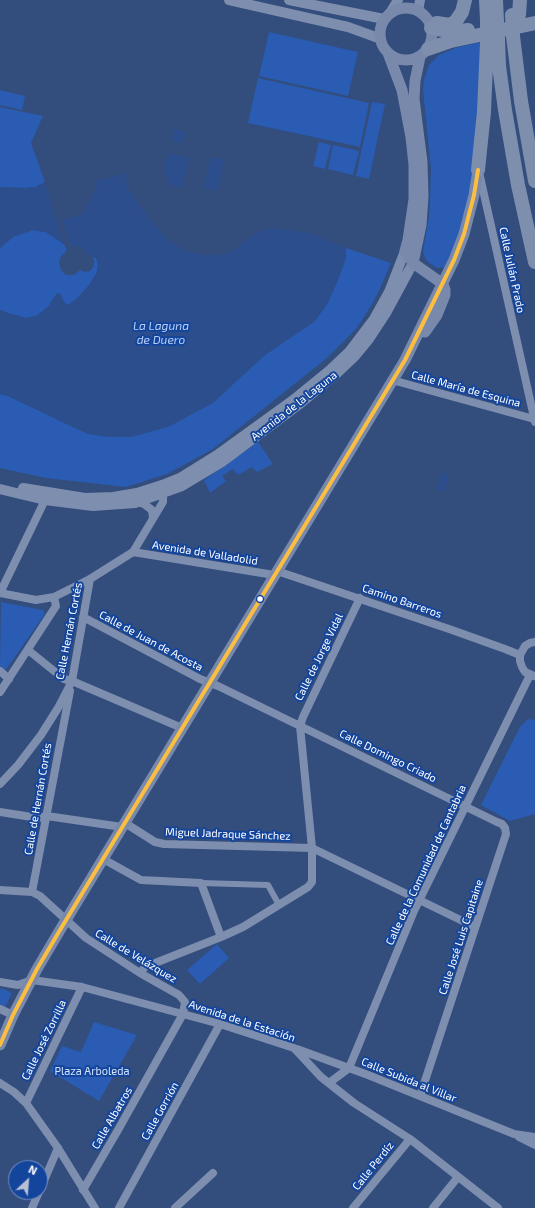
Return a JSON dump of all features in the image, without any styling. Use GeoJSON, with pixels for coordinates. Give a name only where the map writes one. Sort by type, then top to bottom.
{"type":"FeatureCollection","features":[{"type":"Feature","properties":{"kind":"highway"},"geometry":{"type":"LineString","coordinates":[[429,25],[450,24],[456,21],[462,12],[465,0]]}},
{"type":"Feature","properties":{"kind":"highway"},"geometry":{"type":"LineString","coordinates":[[486,0],[492,20]]}},
{"type":"Feature","properties":{"kind":"highway"},"geometry":{"type":"LineString","coordinates":[[478,170],[492,40],[492,20],[496,0]]}},
{"type":"Feature","properties":{"kind":"highway"},"geometry":{"type":"LineString","coordinates":[[511,0],[516,15]]}},
{"type":"Feature","properties":{"kind":"highway"},"geometry":{"type":"LineString","coordinates":[[520,0],[516,15],[519,84],[535,181]]}},
{"type":"Feature","properties":{"kind":"highway"},"geometry":{"type":"LineString","coordinates":[[429,25],[456,32],[472,30],[535,16]]}},
{"type":"Feature","properties":{"kind":"highway"},"geometry":{"type":"LineString","coordinates":[[424,53],[451,41],[535,23]]}},
{"type":"Feature","properties":{"kind":"highway"},"geometry":{"type":"LineString","coordinates":[[492,40],[499,66],[518,185],[535,262]]}},
{"type":"Feature","properties":{"kind":"main road"},"geometry":{"type":"LineString","coordinates":[[419,6],[429,25],[432,38],[424,53],[408,61],[402,61],[388,53],[381,39],[381,25],[387,16],[396,10],[419,6]]}},
{"type":"Feature","properties":{"kind":"main road","name":"Avenida de la Laguna"},"geometry":{"type":"LineString","coordinates":[[388,53],[402,90],[411,137],[414,165],[414,199],[405,251]]}},
{"type":"Feature","properties":{"kind":"main road","name":"Avenida de la Laguna"},"geometry":{"type":"LineString","coordinates":[[413,263],[421,225],[423,196],[422,162],[414,99],[415,81],[424,53]]}},
{"type":"Feature","properties":{"kind":"main road"},"geometry":{"type":"LineString","coordinates":[[443,284],[464,234],[474,195],[478,170]]}},
{"type":"Feature","properties":{"kind":"main road"},"geometry":{"type":"LineString","coordinates":[[0,1045],[13,1015],[32,980],[103,859],[392,380],[437,315],[445,295],[443,284],[413,263],[405,251]]}},
{"type":"Feature","properties":{"kind":"street"},"geometry":{"type":"LineString","coordinates":[[229,0],[348,27],[381,39]]}},
{"type":"Feature","properties":{"kind":"street"},"geometry":{"type":"LineString","coordinates":[[292,0],[387,16],[398,0]]}},
{"type":"Feature","properties":{"kind":"street","name":"Calle Julián Prado"},"geometry":{"type":"LineString","coordinates":[[478,170],[535,420]]}},
{"type":"Feature","properties":{"kind":"street","name":"Avenida de la Laguna"},"geometry":{"type":"LineString","coordinates":[[0,489],[45,500],[93,506],[137,502],[161,490],[217,456],[293,400],[349,352],[374,319],[389,292],[405,251]]}},
{"type":"Feature","properties":{"kind":"street","name":"Avenida de la Laguna"},"geometry":{"type":"LineString","coordinates":[[0,482],[28,489],[86,498],[112,497],[182,486],[222,462],[301,403],[355,356],[369,339],[386,313],[413,263]]}},
{"type":"Feature","properties":{"kind":"street","name":"Calle María de Esquina"},"geometry":{"type":"LineString","coordinates":[[392,380],[535,420]]}},
{"type":"Feature","properties":{"kind":"street"},"geometry":{"type":"LineString","coordinates":[[45,500],[0,593],[36,600],[54,597],[90,579],[133,552],[163,502],[161,490]]}},
{"type":"Feature","properties":{"kind":"street"},"geometry":{"type":"LineString","coordinates":[[137,502],[144,504],[152,510],[153,518]]}},
{"type":"Feature","properties":{"kind":"street","name":"Avenida de Valladolid"},"geometry":{"type":"LineString","coordinates":[[133,552],[276,573]]}},
{"type":"Feature","properties":{"kind":"street","name":"Camino Barreros"},"geometry":{"type":"LineString","coordinates":[[276,573],[360,598],[499,646],[520,655]]}},
{"type":"Feature","properties":{"kind":"street","name":"Calle Hernán Cortés"},"geometry":{"type":"LineString","coordinates":[[62,709],[72,681],[90,579]]}},
{"type":"Feature","properties":{"kind":"street"},"geometry":{"type":"LineString","coordinates":[[0,692],[56,606],[54,597]]}},
{"type":"Feature","properties":{"kind":"street","name":"Calle de Jorge Vidal"},"geometry":{"type":"LineString","coordinates":[[300,726],[360,598]]}},
{"type":"Feature","properties":{"kind":"street","name":"Calle de Juan de Acosta"},"geometry":{"type":"LineString","coordinates":[[83,617],[200,680],[218,686],[300,726]]}},
{"type":"Feature","properties":{"kind":"street"},"geometry":{"type":"LineString","coordinates":[[533,676],[525,672],[520,661],[520,655],[525,646],[535,642]]}},
{"type":"Feature","properties":{"kind":"street"},"geometry":{"type":"LineString","coordinates":[[28,650],[64,679],[72,681],[182,728]]}},
{"type":"Feature","properties":{"kind":"street"},"geometry":{"type":"LineString","coordinates":[[0,671],[8,679]]}},
{"type":"Feature","properties":{"kind":"street","name":"Calle de la Comunidad de Cantabria"},"geometry":{"type":"LineString","coordinates":[[349,1068],[419,900],[465,806],[533,676]]}},
{"type":"Feature","properties":{"kind":"street"},"geometry":{"type":"LineString","coordinates":[[0,784],[18,765],[40,735],[62,709]]}},
{"type":"Feature","properties":{"kind":"street","name":"Calle de Hernán Cortés"},"geometry":{"type":"LineString","coordinates":[[32,892],[47,816],[62,709]]}},
{"type":"Feature","properties":{"kind":"street"},"geometry":{"type":"LineString","coordinates":[[140,973],[145,967],[243,927],[308,887],[312,882],[312,848],[300,726]]}},
{"type":"Feature","properties":{"kind":"street","name":"Calle Domingo Criado"},"geometry":{"type":"LineString","coordinates":[[300,726],[465,806]]}},
{"type":"Feature","properties":{"kind":"street","name":"Calle José Luis Capitaine"},"geometry":{"type":"LineString","coordinates":[[420,1096],[506,834],[505,828],[502,824],[465,806]]}},
{"type":"Feature","properties":{"kind":"street"},"geometry":{"type":"LineString","coordinates":[[0,812],[38,818],[47,816],[124,825]]}},
{"type":"Feature","properties":{"kind":"street","name":"Miguel Jadraque Sánchez"},"geometry":{"type":"LineString","coordinates":[[124,825],[155,842],[164,844],[312,848]]}},
{"type":"Feature","properties":{"kind":"street"},"geometry":{"type":"LineString","coordinates":[[312,848],[475,927]]}},
{"type":"Feature","properties":{"kind":"street"},"geometry":{"type":"LineString","coordinates":[[103,859],[141,880],[268,885],[279,904]]}},
{"type":"Feature","properties":{"kind":"street"},"geometry":{"type":"LineString","coordinates":[[201,883],[221,937]]}},
{"type":"Feature","properties":{"kind":"street"},"geometry":{"type":"LineString","coordinates":[[0,890],[32,892]]}},
{"type":"Feature","properties":{"kind":"street","name":"Calle de Velázquez"},"geometry":{"type":"LineString","coordinates":[[32,892],[40,896],[86,938],[140,973],[179,995],[184,1002],[183,1014]]}},
{"type":"Feature","properties":{"kind":"street","name":"Avenida de la Estación"},"geometry":{"type":"LineString","coordinates":[[0,982],[18,985],[32,980],[82,987],[220,1024],[294,1048],[321,1077],[354,1103],[410,1138],[498,1208]]}},
{"type":"Feature","properties":{"kind":"street","name":"Calle José Zorrilla"},"geometry":{"type":"LineString","coordinates":[[26,1103],[82,987]]}},
{"type":"Feature","properties":{"kind":"street"},"geometry":{"type":"LineString","coordinates":[[0,1009],[13,1015]]}},
{"type":"Feature","properties":{"kind":"street","name":"Calle Albatros"},"geometry":{"type":"LineString","coordinates":[[83,1190],[183,1014]]}},
{"type":"Feature","properties":{"kind":"street","name":"Calle Gorrión"},"geometry":{"type":"LineString","coordinates":[[119,1208],[220,1024]]}},
{"type":"Feature","properties":{"kind":"street","name":"Calle Subida al Villar"},"geometry":{"type":"LineString","coordinates":[[294,1048],[420,1096],[514,1134],[535,1145]]}},
{"type":"Feature","properties":{"kind":"street"},"geometry":{"type":"LineString","coordinates":[[329,1083],[349,1068]]}},
{"type":"Feature","properties":{"kind":"street"},"geometry":{"type":"LineString","coordinates":[[0,1083],[14,1092],[26,1103],[58,1148],[95,1208]]}},
{"type":"Feature","properties":{"kind":"street","name":"Calle Subida al Villar"},"geometry":{"type":"LineString","coordinates":[[514,1134],[535,1137]]}},
{"type":"Feature","properties":{"kind":"street","name":"Calle Perdíz"},"geometry":{"type":"LineString","coordinates":[[353,1208],[410,1138]]}},
{"type":"Feature","properties":{"kind":"street"},"geometry":{"type":"LineString","coordinates":[[48,1172],[58,1148]]}},
{"type":"Feature","properties":{"kind":"street"},"geometry":{"type":"LineString","coordinates":[[175,1208],[213,1173]]}},
{"type":"Feature","properties":{"kind":"street"},"geometry":{"type":"LineString","coordinates":[[433,1208],[458,1177]]}},
{"type":"Feature","properties":{"kind":"green space"},"geometry":{"type":"Polygon","coordinates":[[[269,32],[358,52],[348,96],[259,76],[269,32]]]}},
{"type":"Feature","properties":{"kind":"green space"},"geometry":{"type":"Polygon","coordinates":[[[481,42],[477,128],[470,191],[453,251],[444,268],[437,268],[428,262],[423,251],[429,216],[431,169],[423,90],[424,80],[429,65],[439,55],[455,48],[481,42]]]}},
{"type":"Feature","properties":{"kind":"green space"},"geometry":{"type":"Polygon","coordinates":[[[258,78],[369,103],[360,147],[248,123],[258,78]]]}},
{"type":"Feature","properties":{"kind":"green space"},"geometry":{"type":"Polygon","coordinates":[[[0,90],[25,96],[22,110],[0,105],[0,90]]]}},
{"type":"Feature","properties":{"kind":"green space"},"geometry":{"type":"Polygon","coordinates":[[[372,102],[385,104],[369,179],[356,176],[372,102]]]}},
{"type":"Feature","properties":{"kind":"green space"},"geometry":{"type":"Polygon","coordinates":[[[0,107],[43,116],[31,143],[45,182],[36,187],[0,187],[0,107]]]}},
{"type":"Feature","properties":{"kind":"green space"},"geometry":{"type":"Polygon","coordinates":[[[319,142],[331,145],[325,169],[313,166],[319,142]]]}},
{"type":"Feature","properties":{"kind":"green space"},"geometry":{"type":"Polygon","coordinates":[[[333,145],[359,151],[353,175],[328,169],[333,145]]]}},
{"type":"Feature","properties":{"kind":"green space"},"geometry":{"type":"Polygon","coordinates":[[[32,230],[46,232],[64,244],[67,250],[61,256],[59,263],[61,270],[66,275],[74,275],[80,270],[85,272],[90,271],[94,266],[94,260],[92,257],[96,258],[98,264],[97,272],[90,284],[75,301],[66,304],[60,294],[54,297],[49,306],[42,312],[36,316],[25,318],[0,310],[0,248],[13,237],[32,230]]]}},
{"type":"Feature","properties":{"kind":"green space"},"geometry":{"type":"Polygon","coordinates":[[[346,248],[391,263],[379,291],[356,329],[327,358],[213,449],[167,474],[126,487],[46,478],[0,468],[0,394],[8,396],[88,434],[265,355],[315,321],[346,258],[346,248]]]}},
{"type":"Feature","properties":{"kind":"green space"},"geometry":{"type":"Polygon","coordinates":[[[258,442],[273,464],[257,472],[252,467],[238,475],[233,469],[222,476],[226,481],[210,493],[204,480],[258,442]]]}},
{"type":"Feature","properties":{"kind":"green space"},"geometry":{"type":"Polygon","coordinates":[[[1,602],[43,610],[45,614],[5,671],[0,666],[1,602]]]}},
{"type":"Feature","properties":{"kind":"green space"},"geometry":{"type":"Polygon","coordinates":[[[528,719],[535,720],[535,814],[510,821],[481,805],[520,727],[528,719]]]}},
{"type":"Feature","properties":{"kind":"green space"},"geometry":{"type":"Polygon","coordinates":[[[217,944],[229,958],[200,984],[187,970],[217,944]]]}},
{"type":"Feature","properties":{"kind":"green space"},"geometry":{"type":"Polygon","coordinates":[[[1,988],[12,993],[5,1007],[0,1004],[1,988]]]}},
{"type":"Feature","properties":{"kind":"green space","name":"Plaza Arboleda"},"geometry":{"type":"Polygon","coordinates":[[[94,1022],[137,1035],[99,1101],[50,1071],[62,1046],[81,1052],[94,1022]]]}},
{"type":"Feature","properties":{"kind":"water"},"geometry":{"type":"Polygon","coordinates":[[[174,129],[186,132],[183,143],[172,141],[174,129]]]}},
{"type":"Feature","properties":{"kind":"water"},"geometry":{"type":"Polygon","coordinates":[[[168,153],[189,158],[182,188],[170,185],[164,169],[168,153]]]}},
{"type":"Feature","properties":{"kind":"water"},"geometry":{"type":"Polygon","coordinates":[[[210,157],[224,160],[218,191],[204,188],[210,157]]]}},
{"type":"Feature","properties":{"kind":"water","name":"La Laguna de Duero"},"geometry":{"type":"Polygon","coordinates":[[[125,173],[129,191],[152,222],[169,241],[187,251],[205,255],[226,254],[237,248],[258,232],[270,228],[310,233],[346,248],[346,258],[328,303],[315,321],[265,355],[213,403],[168,427],[131,437],[109,437],[88,434],[8,396],[0,394],[0,310],[25,318],[36,316],[42,312],[49,306],[57,293],[60,294],[66,304],[69,304],[81,296],[97,272],[98,264],[96,258],[86,254],[82,248],[78,246],[71,246],[62,220],[83,214],[97,185],[96,181],[125,173]]]}},
{"type":"Feature","properties":{"kind":"water"},"geometry":{"type":"Polygon","coordinates":[[[45,182],[64,244],[46,232],[32,230],[13,237],[0,248],[0,187],[36,187],[45,182]]]}},
{"type":"Feature","properties":{"kind":"water"},"geometry":{"type":"Polygon","coordinates":[[[442,472],[449,475],[444,492],[436,489],[442,472]]]}},
{"type":"Feature","properties":{"kind":"transit line"},"geometry":{"type":"LineString","coordinates":[[0,1045],[13,1015],[37,969],[60,930],[405,360],[454,260],[464,234],[474,195],[478,170]]}}]}
